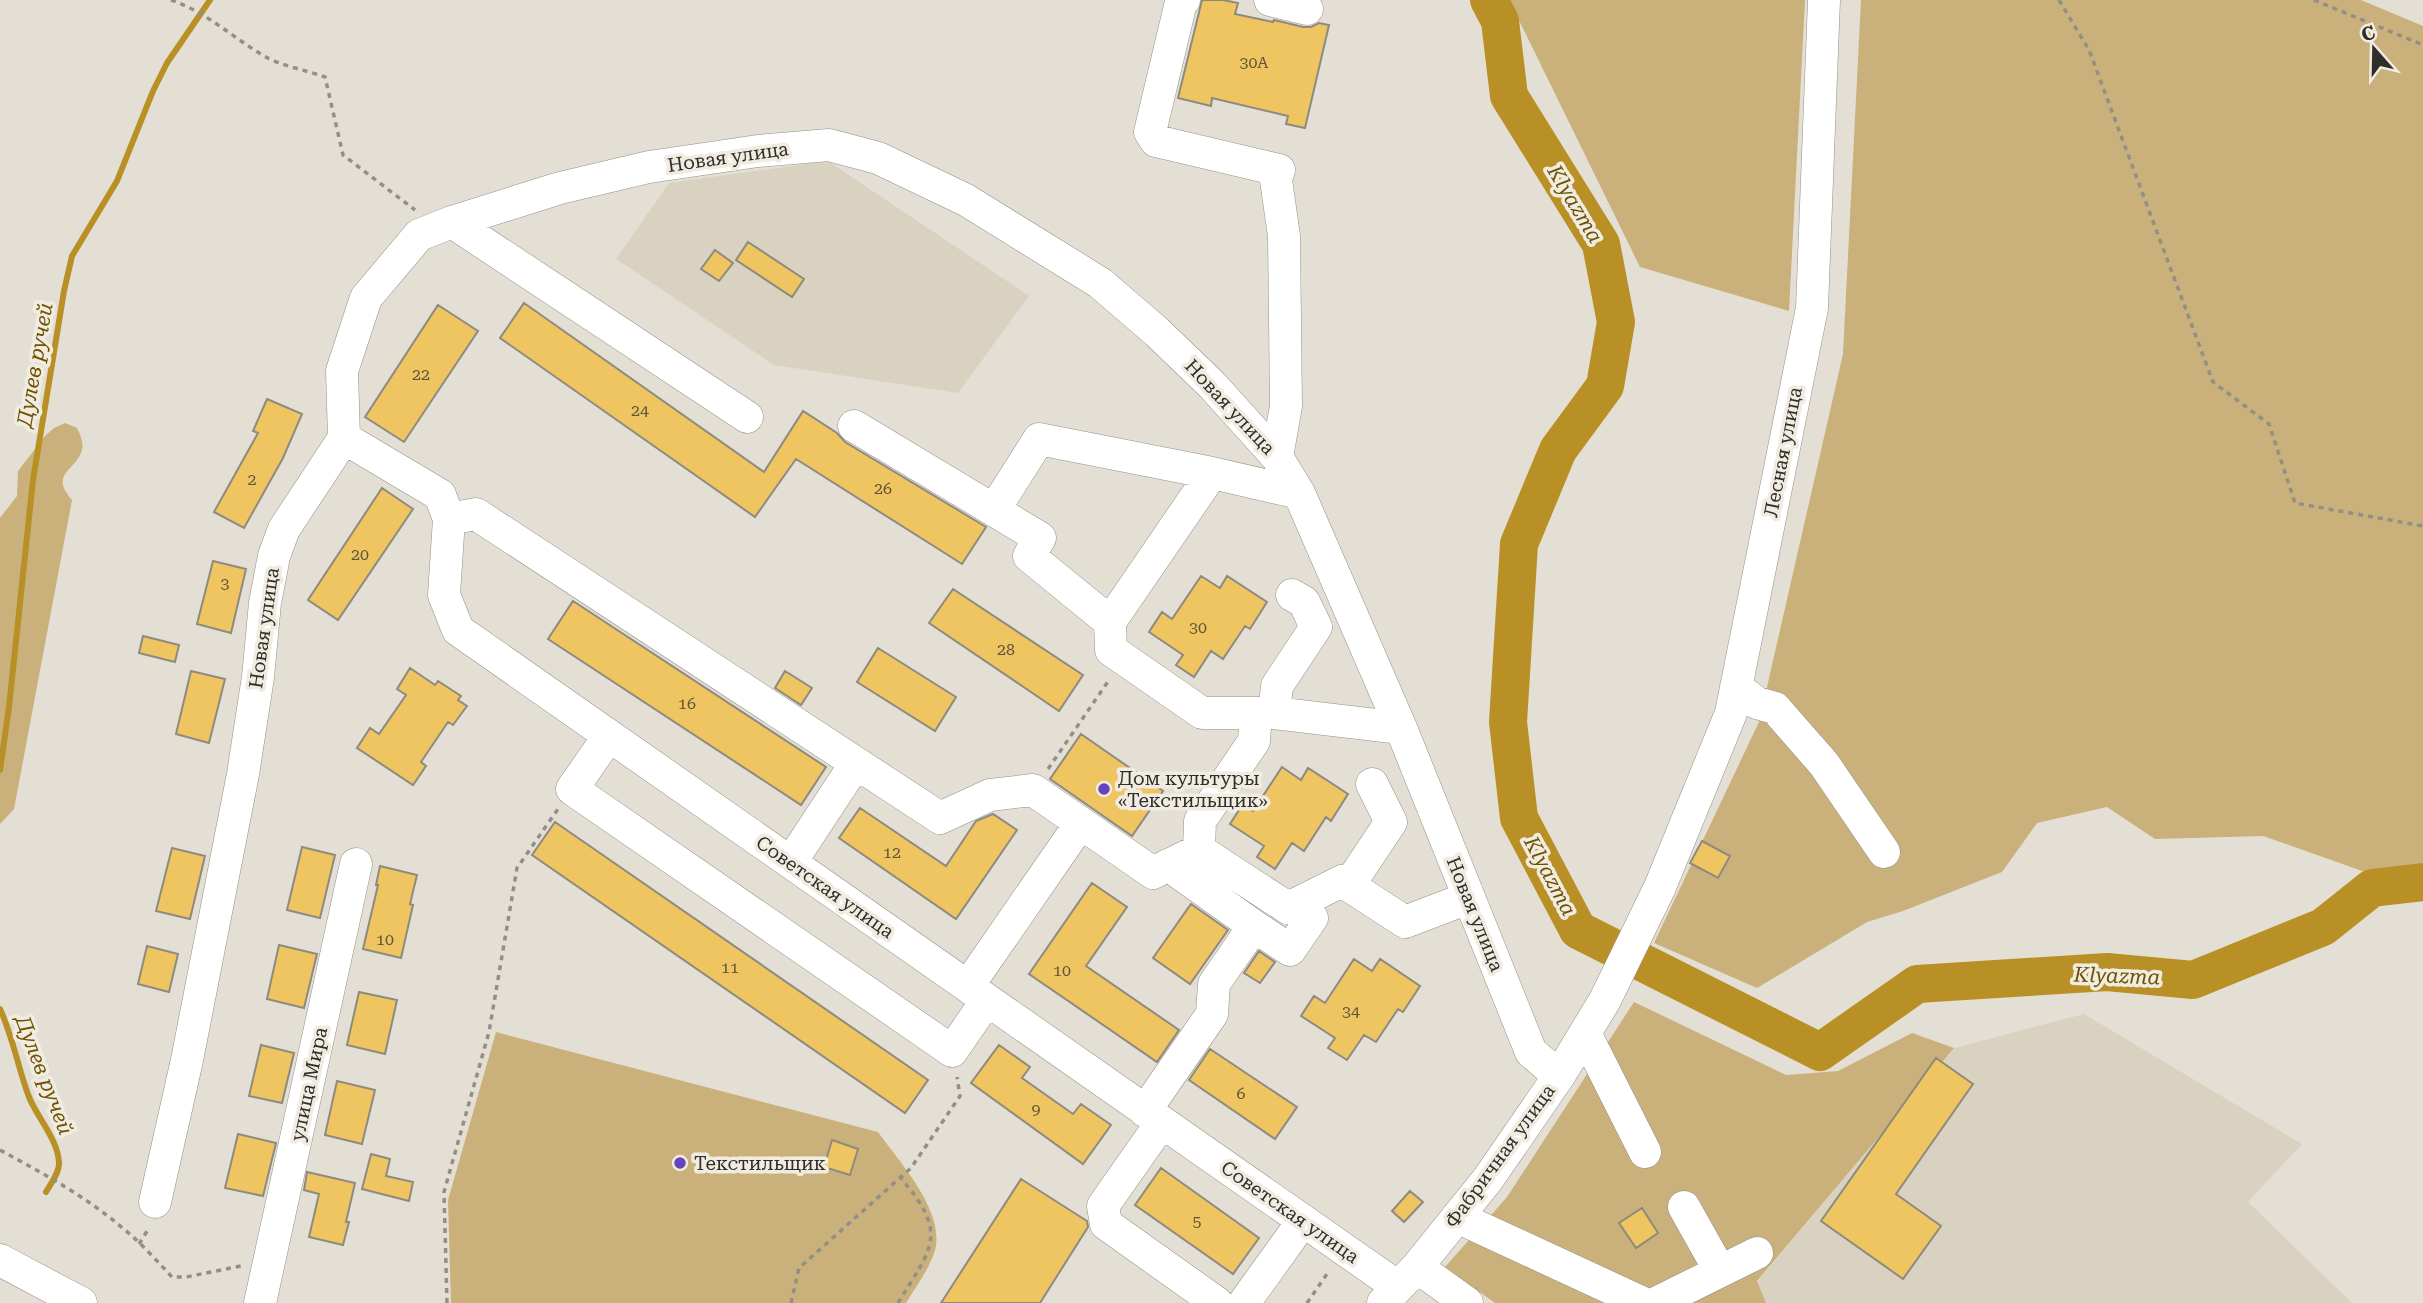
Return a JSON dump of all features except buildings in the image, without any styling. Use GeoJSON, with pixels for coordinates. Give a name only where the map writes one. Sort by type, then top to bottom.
{"type":"FeatureCollection","features":[{"type":"Feature","properties":{"kind":"street"},"geometry":{"type":"LineString","coordinates":[[1184,0],[1181,2],[1150,132],[1156,141],[1279,170],[1276,180],[1284,236],[1286,406],[1278,457]]}},
{"type":"Feature","properties":{"kind":"street"},"geometry":{"type":"LineString","coordinates":[[1269,0],[1307,9]]}},
{"type":"Feature","properties":{"kind":"street","name":"Лесная улица"},"geometry":{"type":"LineString","coordinates":[[1605,1000],[1660,887],[1731,713],[1812,308],[1824,0]]}},
{"type":"Feature","properties":{"kind":"street","name":"Новая улица"},"geometry":{"type":"LineString","coordinates":[[155,1202],[187,1060],[243,774],[258,677],[265,603],[274,556],[284,529],[344,438],[342,371],[366,298],[419,235],[452,222],[560,188],[649,167],[758,151],[829,145],[878,158],[966,200],[1100,284],[1157,332],[1212,385],[1278,457],[1299,493],[1401,728],[1531,1052],[1559,1076]]}},
{"type":"Feature","properties":{"kind":"street"},"geometry":{"type":"LineString","coordinates":[[452,222],[747,417]]}},
{"type":"Feature","properties":{"kind":"street"},"geometry":{"type":"LineString","coordinates":[[854,426],[1040,538],[1029,556],[1110,622]]}},
{"type":"Feature","properties":{"kind":"street"},"geometry":{"type":"LineString","coordinates":[[344,438],[440,495],[449,519],[476,514],[940,818],[990,795],[1033,790],[1153,873],[1199,850]]}},
{"type":"Feature","properties":{"kind":"street"},"geometry":{"type":"LineString","coordinates":[[995,510],[1039,439],[1299,493]]}},
{"type":"Feature","properties":{"kind":"street"},"geometry":{"type":"LineString","coordinates":[[1212,473],[1110,622],[1111,650],[1202,713],[1265,713],[1401,728]]}},
{"type":"Feature","properties":{"kind":"street","name":"Советская улица"},"geometry":{"type":"LineString","coordinates":[[449,519],[444,595],[458,630],[1399,1286],[1467,1303]]}},
{"type":"Feature","properties":{"kind":"street"},"geometry":{"type":"LineString","coordinates":[[1199,850],[1200,821],[1254,741],[1277,686],[1316,627],[1304,602],[1292,595]]}},
{"type":"Feature","properties":{"kind":"street"},"geometry":{"type":"LineString","coordinates":[[1736,687],[1757,703],[1775,708],[1825,764],[1884,852]]}},
{"type":"Feature","properties":{"kind":"street"},"geometry":{"type":"LineString","coordinates":[[609,736],[572,789],[952,1051],[977,993],[1080,824]]}},
{"type":"Feature","properties":{"kind":"street"},"geometry":{"type":"LineString","coordinates":[[791,862],[856,763]]}},
{"type":"Feature","properties":{"kind":"street"},"geometry":{"type":"LineString","coordinates":[[1349,885],[1391,822],[1372,784]]}},
{"type":"Feature","properties":{"kind":"street"},"geometry":{"type":"LineString","coordinates":[[1199,850],[1288,908],[1342,881],[1405,922],[1468,898]]}},
{"type":"Feature","properties":{"kind":"street","name":"улица Мира"},"geometry":{"type":"LineString","coordinates":[[260,1303],[356,864]]}},
{"type":"Feature","properties":{"kind":"street"},"geometry":{"type":"LineString","coordinates":[[1168,865],[1290,950],[1312,918],[1303,901]]}},
{"type":"Feature","properties":{"kind":"street"},"geometry":{"type":"LineString","coordinates":[[1217,1303],[1106,1224],[1103,1206],[1212,1014],[1214,984],[1254,926]]}},
{"type":"Feature","properties":{"kind":"street","name":"Фабричная улица"},"geometry":{"type":"LineString","coordinates":[[1399,1286],[1488,1179],[1559,1076],[1605,1000]]}},
{"type":"Feature","properties":{"kind":"street"},"geometry":{"type":"LineString","coordinates":[[1585,1033],[1645,1152]]}},
{"type":"Feature","properties":{"kind":"street"},"geometry":{"type":"LineString","coordinates":[[1684,1207],[1720,1271]]}},
{"type":"Feature","properties":{"kind":"street"},"geometry":{"type":"LineString","coordinates":[[1457,1217],[1643,1303]]}},
{"type":"Feature","properties":{"kind":"street"},"geometry":{"type":"LineString","coordinates":[[1244,1303],[1303,1221]]}},
{"type":"Feature","properties":{"kind":"street"},"geometry":{"type":"LineString","coordinates":[[1656,1303],[1757,1252]]}},
{"type":"Feature","properties":{"kind":"street"},"geometry":{"type":"LineString","coordinates":[[0,1260],[81,1303]]}},
{"type":"Feature","properties":{"kind":"path"},"geometry":{"type":"LineString","coordinates":[[171,0],[212,20],[266,57],[325,77],[343,155],[420,213],[419,235]]}},
{"type":"Feature","properties":{"kind":"path"},"geometry":{"type":"LineString","coordinates":[[2059,0],[2089,50],[2213,382],[2269,424],[2295,503],[2423,526]]}},
{"type":"Feature","properties":{"kind":"path"},"geometry":{"type":"LineString","coordinates":[[2314,0],[2423,45]]}},
{"type":"Feature","properties":{"kind":"path"},"geometry":{"type":"LineString","coordinates":[[1033,790],[1124,659]]}},
{"type":"Feature","properties":{"kind":"path"},"geometry":{"type":"LineString","coordinates":[[447,1303],[443,1192],[489,1032],[517,868],[572,789]]}},
{"type":"Feature","properties":{"kind":"path"},"geometry":{"type":"LineString","coordinates":[[791,1303],[799,1268],[911,1168],[960,1096],[952,1051]]}},
{"type":"Feature","properties":{"kind":"path"},"geometry":{"type":"LineString","coordinates":[[0,1150],[61,1183],[127,1231],[172,1277],[186,1277],[255,1263],[269,1267]]}},
{"type":"Feature","properties":{"kind":"path"},"geometry":{"type":"LineString","coordinates":[[898,1303],[929,1254],[932,1240],[925,1210],[900,1177]]}},
{"type":"Feature","properties":{"kind":"shaded area"},"geometry":{"type":"Polygon","coordinates":[[[1509,0],[1805,0],[1789,311],[1640,267],[1509,0]]]}},
{"type":"Feature","properties":{"kind":"shaded area"},"geometry":{"type":"Polygon","coordinates":[[[1861,0],[2361,0],[2423,26],[2423,866],[2365,872],[2263,836],[2155,839],[2107,807],[2037,823],[2002,872],[1903,911],[1867,922],[1757,988],[1654,943],[1759,722],[1843,354],[1861,0]]]}},
{"type":"Feature","properties":{"kind":"shaded area"},"geometry":{"type":"Polygon","coordinates":[[[828,161],[1029,296],[958,393],[774,365],[616,259],[669,183],[828,161]]]}},
{"type":"Feature","properties":{"kind":"shaded area"},"geometry":{"type":"Polygon","coordinates":[[[65,423],[77,428],[82,447],[79,457],[63,478],[63,484],[72,500],[14,809],[0,824],[0,518],[17,496],[18,471],[45,436],[65,423]]]}},
{"type":"Feature","properties":{"kind":"shaded area"},"geometry":{"type":"Polygon","coordinates":[[[1634,1002],[1786,1075],[1838,1071],[1912,1033],[1954,1048],[1757,1281],[1766,1303],[1495,1303],[1445,1267],[1507,1197],[1634,1002]]]}},
{"type":"Feature","properties":{"kind":"shaded area"},"geometry":{"type":"Polygon","coordinates":[[[2084,1014],[2302,1144],[2248,1202],[2352,1303],[1766,1303],[1757,1282],[1954,1048],[2084,1014]]]}},
{"type":"Feature","properties":{"kind":"shaded area","name":"Текстильщик"},"geometry":{"type":"Polygon","coordinates":[[[496,1032],[878,1132],[910,1174],[929,1207],[935,1224],[936,1240],[928,1268],[906,1303],[451,1303],[448,1200],[496,1032]]]}},
{"type":"Feature","properties":{"kind":"waterway","name":"Дулев ручей"},"geometry":{"type":"LineString","coordinates":[[0,770],[33,480],[72,256],[117,181],[167,63],[210,0]]}},
{"type":"Feature","properties":{"kind":"waterway","name":"Klyazma"},"geometry":{"type":"LineString","coordinates":[[1489,0],[1500,21],[1509,96],[1601,244],[1616,322],[1605,386],[1558,450],[1519,544],[1508,722],[1519,818],[1578,930],[1820,1052],[1917,984],[2107,972],[2193,980],[2323,927],[2372,888],[2423,882]]}},
{"type":"Feature","properties":{"kind":"waterway","name":"Дулев ручей"},"geometry":{"type":"LineString","coordinates":[[0,1009],[29,1097],[58,1153],[58,1170],[46,1192]]}},
{"type":"Feature","properties":{"kind":"place","name":"Дом культуры «Текстильщик»"},"geometry":{"type":"Point","coordinates":[1104,789]}},
{"type":"Feature","properties":{"kind":"place","name":"Текстильщик"},"geometry":{"type":"Point","coordinates":[680,1163]}}]}
